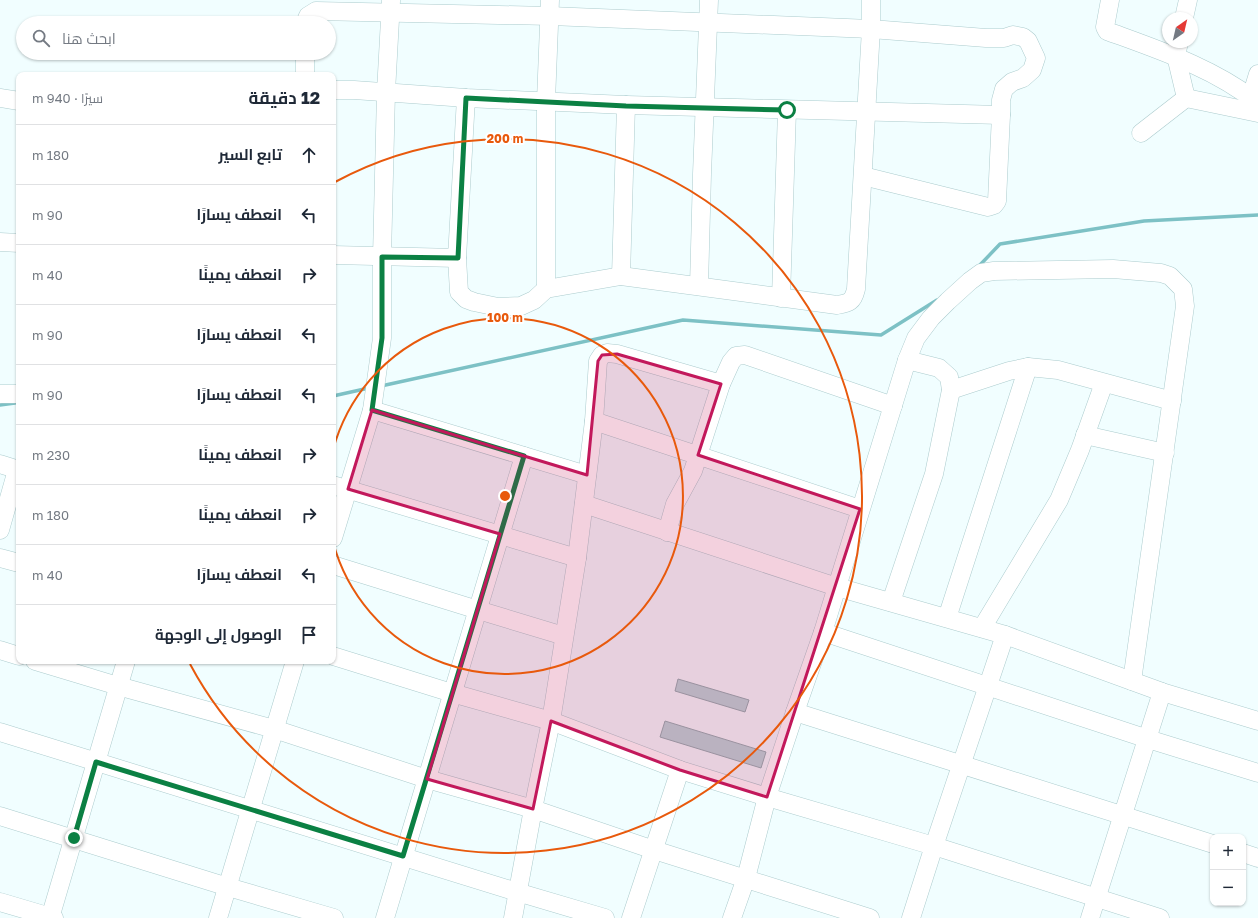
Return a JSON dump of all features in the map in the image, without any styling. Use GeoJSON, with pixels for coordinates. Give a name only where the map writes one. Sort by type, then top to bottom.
{"type":"FeatureCollection","features":[{"type":"Feature","properties":{"kind":"street"},"geometry":{"type":"LineString","coordinates":[[699,286],[704,107],[709,0]]}},
{"type":"Feature","properties":{"kind":"street"},"geometry":{"type":"LineString","coordinates":[[466,98],[458,258],[459,292],[466,299],[498,307],[521,306],[534,300],[546,289],[621,276],[837,305],[847,304],[854,298],[856,289],[872,29],[871,0]]}},
{"type":"Feature","properties":{"kind":"street"},"geometry":{"type":"LineString","coordinates":[[1110,0],[1105,27],[1107,31],[1177,49],[1221,78],[1256,104]]}},
{"type":"Feature","properties":{"kind":"street"},"geometry":{"type":"LineString","coordinates":[[1185,12],[1188,0]]}},
{"type":"Feature","properties":{"kind":"street"},"geometry":{"type":"LineString","coordinates":[[336,516],[340,487],[372,410],[382,338],[382,257],[386,92],[391,6]]}},
{"type":"Feature","properties":{"kind":"street"},"geometry":{"type":"LineString","coordinates":[[308,16],[316,10],[391,6],[550,8],[708,23],[872,29],[986,38],[1004,38],[1013,35],[1023,37],[1028,41],[1036,58],[1032,70],[1023,78],[1012,82],[1004,89],[1001,100],[997,201],[994,205],[988,207],[863,176]]}},
{"type":"Feature","properties":{"kind":"street"},"geometry":{"type":"LineString","coordinates":[[546,289],[546,101],[550,8]]}},
{"type":"Feature","properties":{"kind":"street"},"geometry":{"type":"LineString","coordinates":[[1177,49],[1186,98]]}},
{"type":"Feature","properties":{"kind":"street"},"geometry":{"type":"LineString","coordinates":[[304,72],[305,60]]}},
{"type":"Feature","properties":{"kind":"street"},"geometry":{"type":"LineString","coordinates":[[1256,104],[1258,74]]}},
{"type":"Feature","properties":{"kind":"street"},"geometry":{"type":"LineString","coordinates":[[336,90],[626,106],[1001,115]]}},
{"type":"Feature","properties":{"kind":"street"},"geometry":{"type":"LineString","coordinates":[[0,98],[16,101]]}},
{"type":"Feature","properties":{"kind":"street"},"geometry":{"type":"LineString","coordinates":[[1141,133],[1186,98],[1256,104]]}},
{"type":"Feature","properties":{"kind":"street"},"geometry":{"type":"LineString","coordinates":[[621,276],[626,106]]}},
{"type":"Feature","properties":{"kind":"street"},"geometry":{"type":"LineString","coordinates":[[781,298],[787,110]]}},
{"type":"Feature","properties":{"kind":"street"},"geometry":{"type":"LineString","coordinates":[[0,242],[16,243]]}},
{"type":"Feature","properties":{"kind":"street"},"geometry":{"type":"LineString","coordinates":[[336,255],[458,258]]}},
{"type":"Feature","properties":{"kind":"street"},"geometry":{"type":"LineString","coordinates":[[732,918],[746,878],[767,797],[794,712],[823,632],[907,360],[916,338],[931,318],[970,281],[981,273],[994,271],[1113,269],[1161,273],[1170,276],[1183,289],[1185,306],[1132,681]]}},
{"type":"Feature","properties":{"kind":"street"},"geometry":{"type":"LineString","coordinates":[[513,918],[551,721],[577,558],[594,421],[598,361],[602,355],[607,353],[617,354],[721,384]]}},
{"type":"Feature","properties":{"kind":"street"},"geometry":{"type":"LineString","coordinates":[[667,532],[675,504],[688,481],[698,455],[721,384],[731,362],[736,356],[745,355],[893,406]]}},
{"type":"Feature","properties":{"kind":"street"},"geometry":{"type":"LineString","coordinates":[[891,602],[934,474],[951,390],[949,377],[939,368],[907,360]]}},
{"type":"Feature","properties":{"kind":"street"},"geometry":{"type":"LineString","coordinates":[[951,390],[1009,371],[1028,367],[1058,370],[1172,401]]}},
{"type":"Feature","properties":{"kind":"street"},"geometry":{"type":"LineString","coordinates":[[947,618],[1028,367]]}},
{"type":"Feature","properties":{"kind":"street"},"geometry":{"type":"LineString","coordinates":[[982,628],[1059,500],[1104,383]]}},
{"type":"Feature","properties":{"kind":"street"},"geometry":{"type":"LineString","coordinates":[[0,394],[16,394]]}},
{"type":"Feature","properties":{"kind":"street"},"geometry":{"type":"LineString","coordinates":[[372,410],[588,475]]}},
{"type":"Feature","properties":{"kind":"street"},"geometry":{"type":"LineString","coordinates":[[594,421],[860,509]]}},
{"type":"Feature","properties":{"kind":"street"},"geometry":{"type":"LineString","coordinates":[[1085,435],[1164,453]]}},
{"type":"Feature","properties":{"kind":"street"},"geometry":{"type":"LineString","coordinates":[[385,918],[524,456]]}},
{"type":"Feature","properties":{"kind":"street"},"geometry":{"type":"LineString","coordinates":[[0,464],[16,469]]}},
{"type":"Feature","properties":{"kind":"street"},"geometry":{"type":"LineString","coordinates":[[0,530],[16,477]]}},
{"type":"Feature","properties":{"kind":"street"},"geometry":{"type":"LineString","coordinates":[[340,487],[577,558]]}},
{"type":"Feature","properties":{"kind":"street"},"geometry":{"type":"LineString","coordinates":[[584,504],[837,587],[1005,635],[1162,692],[1258,721]]}},
{"type":"Feature","properties":{"kind":"street"},"geometry":{"type":"LineString","coordinates":[[0,558],[16,562]]}},
{"type":"Feature","properties":{"kind":"street"},"geometry":{"type":"LineString","coordinates":[[336,566],[564,636]]}},
{"type":"Feature","properties":{"kind":"street"},"geometry":{"type":"LineString","coordinates":[[823,632],[1148,739],[1258,773]]}},
{"type":"Feature","properties":{"kind":"street"},"geometry":{"type":"LineString","coordinates":[[911,918],[987,685],[1005,635]]}},
{"type":"Feature","properties":{"kind":"street"},"geometry":{"type":"LineString","coordinates":[[0,650],[16,655]]}},
{"type":"Feature","properties":{"kind":"street"},"geometry":{"type":"LineString","coordinates":[[336,657],[452,693],[551,721],[680,770],[934,846],[1160,918]]}},
{"type":"Feature","properties":{"kind":"street"},"geometry":{"type":"LineString","coordinates":[[45,664],[118,686],[274,729],[427,779],[533,809],[654,850],[870,918]]}},
{"type":"Feature","properties":{"kind":"street"},"geometry":{"type":"LineString","coordinates":[[0,902],[52,918],[125,664]]}},
{"type":"Feature","properties":{"kind":"street"},"geometry":{"type":"LineString","coordinates":[[218,918],[294,664]]}},
{"type":"Feature","properties":{"kind":"street"},"geometry":{"type":"LineString","coordinates":[[1090,918],[1095,897],[1123,816],[1162,692]]}},
{"type":"Feature","properties":{"kind":"street"},"geometry":{"type":"LineString","coordinates":[[794,712],[1210,843]]}},
{"type":"Feature","properties":{"kind":"street"},"geometry":{"type":"LineString","coordinates":[[0,732],[605,918]]}},
{"type":"Feature","properties":{"kind":"street"},"geometry":{"type":"LineString","coordinates":[[631,918],[680,770]]}},
{"type":"Feature","properties":{"kind":"street"},"geometry":{"type":"LineString","coordinates":[[0,816],[228,887],[334,918]]}},
{"type":"Feature","properties":{"kind":"street"},"geometry":{"type":"LineString","coordinates":[[1246,854],[1258,858]]}},
{"type":"Feature","properties":{"kind":"highlighted area"},"geometry":{"type":"Polygon","coordinates":[[[617,354],[721,384],[698,455],[860,509],[767,797],[680,770],[551,721],[533,809],[427,779],[500,534],[348,489],[372,410],[587,475],[598,361],[602,355],[617,354]]]}},
{"type":"Feature","properties":{"kind":"building"},"geometry":{"type":"Polygon","coordinates":[[[678,679],[749,700],[745,712],[675,691],[678,679]]]}},
{"type":"Feature","properties":{"kind":"building"},"geometry":{"type":"Polygon","coordinates":[[[665,721],[766,752],[761,768],[660,737],[665,721]]]}},
{"type":"Feature","properties":{"kind":"waterway"},"geometry":{"type":"LineString","coordinates":[[979,266],[1000,244],[1144,221],[1258,215]]}},
{"type":"Feature","properties":{"kind":"waterway"},"geometry":{"type":"LineString","coordinates":[[381,386],[683,320],[881,335],[937,300]]}},
{"type":"Feature","properties":{"kind":"waterway"},"geometry":{"type":"LineString","coordinates":[[336,395],[369,388]]}},
{"type":"Feature","properties":{"kind":"waterway"},"geometry":{"type":"LineString","coordinates":[[0,405],[15,403]]}},
{"type":"Feature","properties":{"kind":"route"},"geometry":{"type":"LineString","coordinates":[[74,838],[96,762],[403,856],[524,456],[372,410],[382,338],[382,257],[458,258],[466,98],[626,106],[787,110]]}}]}
